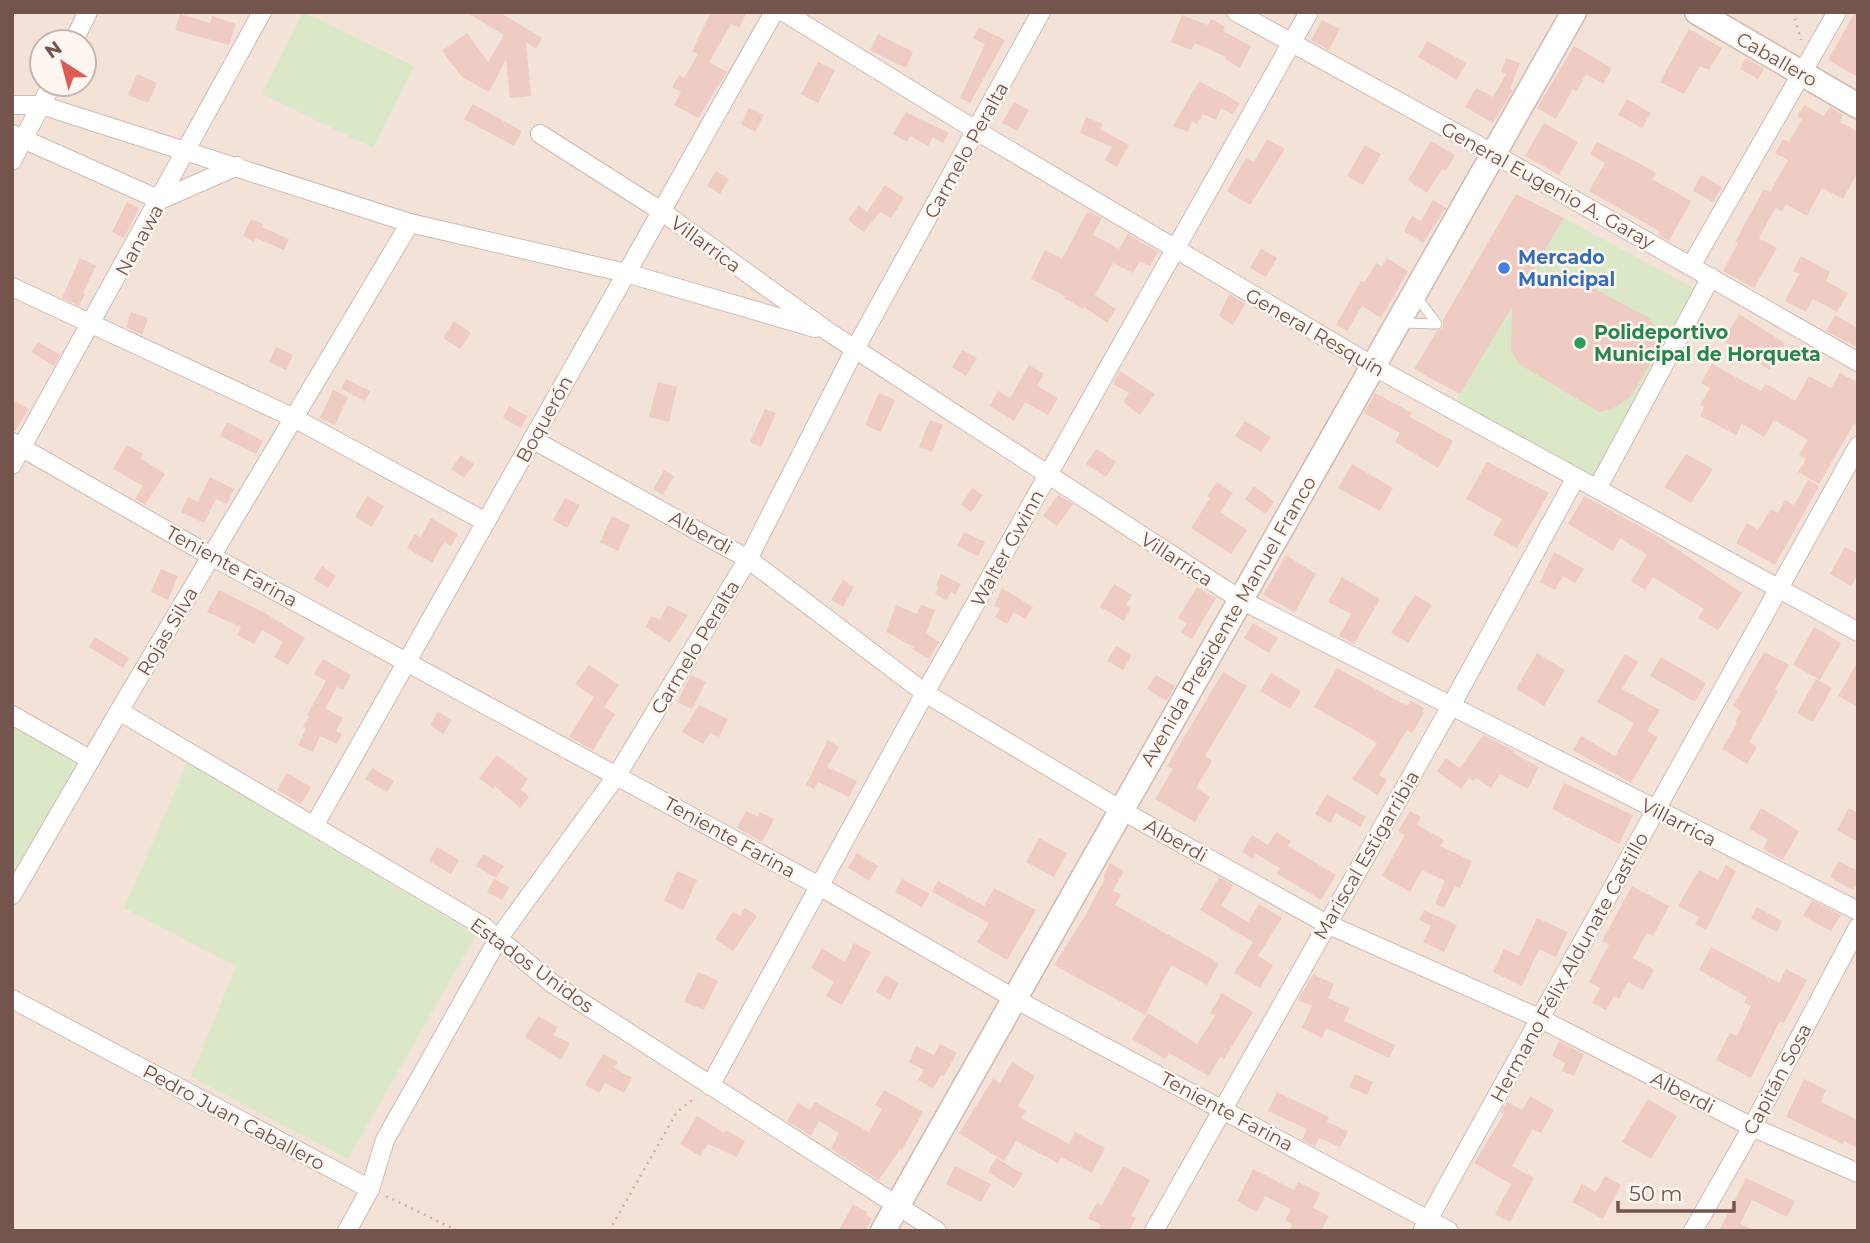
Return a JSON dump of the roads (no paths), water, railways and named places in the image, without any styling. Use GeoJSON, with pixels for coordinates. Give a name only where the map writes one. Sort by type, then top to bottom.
{"type":"FeatureCollection","features":[{"type":"Feature","properties":{"kind":"main road","name":"Avenida Presidente Manuel Franco"},"geometry":{"type":"LineString","coordinates":[[884,1231],[1574,12]]}},
{"type":"Feature","properties":{"kind":"main road","name":"Caballero"},"geometry":{"type":"LineString","coordinates":[[1697,12],[1803,62],[1858,106]]}},
{"type":"Feature","properties":{"kind":"street"},"geometry":{"type":"LineString","coordinates":[[80,28],[88,12]]}},
{"type":"Feature","properties":{"kind":"street","name":"Nanawa"},"geometry":{"type":"LineString","coordinates":[[12,465],[17,445],[92,324],[262,12]]}},
{"type":"Feature","properties":{"kind":"street","name":"Boquerón"},"geometry":{"type":"LineString","coordinates":[[314,826],[774,12]]}},
{"type":"Feature","properties":{"kind":"street","name":"General Resquín"},"geometry":{"type":"LineString","coordinates":[[784,12],[977,131],[1373,366],[1858,632]]}},
{"type":"Feature","properties":{"kind":"street","name":"Carmelo Peralta"},"geometry":{"type":"LineString","coordinates":[[347,1231],[370,1189],[385,1140],[498,939],[617,775],[748,559],[855,349],[1041,12]]}},
{"type":"Feature","properties":{"kind":"street","name":"General Eugenio A. Garay"},"geometry":{"type":"LineString","coordinates":[[1236,12],[1494,154],[1858,362]]}},
{"type":"Feature","properties":{"kind":"street","name":"Walter Gwinn"},"geometry":{"type":"LineString","coordinates":[[710,1086],[925,694],[1309,12]]}},
{"type":"Feature","properties":{"kind":"street"},"geometry":{"type":"LineString","coordinates":[[1691,266],[1803,62],[1838,12]]}},
{"type":"Feature","properties":{"kind":"street"},"geometry":{"type":"LineString","coordinates":[[12,161],[18,137],[44,98]]}},
{"type":"Feature","properties":{"kind":"street"},"geometry":{"type":"LineString","coordinates":[[12,105],[41,105],[410,223],[626,273],[829,332]]}},
{"type":"Feature","properties":{"kind":"street","name":"Villarrica"},"geometry":{"type":"LineString","coordinates":[[540,134],[661,211],[829,332],[1241,600],[1858,911]]}},
{"type":"Feature","properties":{"kind":"street"},"geometry":{"type":"LineString","coordinates":[[18,137],[160,200],[237,166]]}},
{"type":"Feature","properties":{"kind":"street","name":"Rojas Silva"},"geometry":{"type":"LineString","coordinates":[[12,895],[119,710],[410,223]]}},
{"type":"Feature","properties":{"kind":"street"},"geometry":{"type":"LineString","coordinates":[[1597,489],[1712,277]]}},
{"type":"Feature","properties":{"kind":"street"},"geometry":{"type":"LineString","coordinates":[[12,287],[294,418],[486,522]]}},
{"type":"Feature","properties":{"kind":"street","name":"Alberdi"},"geometry":{"type":"LineString","coordinates":[[532,439],[748,559],[925,694],[1121,810],[1327,924],[1541,1019],[1752,1127],[1858,1174]]}},
{"type":"Feature","properties":{"kind":"street","name":"Teniente Farina"},"geometry":{"type":"LineString","coordinates":[[17,445],[211,556],[821,887],[1015,999],[1223,1108],[1425,1225],[1449,1231]]}},
{"type":"Feature","properties":{"kind":"street","name":"Hermano Félix Aldunate Castillo"},"geometry":{"type":"LineString","coordinates":[[1425,1225],[1858,446]]}},
{"type":"Feature","properties":{"kind":"street","name":"Mariscal Estigarribia"},"geometry":{"type":"LineString","coordinates":[[1154,1231],[1451,706],[1576,477]]}},
{"type":"Feature","properties":{"kind":"street","name":"Estados Unidos"},"geometry":{"type":"LineString","coordinates":[[119,710],[483,926],[553,984],[937,1231]]}},
{"type":"Feature","properties":{"kind":"street"},"geometry":{"type":"LineString","coordinates":[[12,715],[91,760]]}},
{"type":"Feature","properties":{"kind":"street","name":"Capitán Sosa"},"geometry":{"type":"LineString","coordinates":[[1693,1231],[1752,1127],[1858,927]]}},
{"type":"Feature","properties":{"kind":"street","name":"Pedro Juan Caballero"},"geometry":{"type":"LineString","coordinates":[[12,999],[370,1189]]}},
{"type":"Feature","properties":{"kind":"lane"},"geometry":{"type":"LineString","coordinates":[[1397,323],[1437,324],[1414,293]]}},
{"type":"Feature","properties":{"kind":"place","name":"Mercado Municipal"},"geometry":{"type":"Point","coordinates":[1504,268]}},
{"type":"Feature","properties":{"kind":"place","name":"Polideportivo Municipal de Horqueta"},"geometry":{"type":"Point","coordinates":[1580,343]}}]}
